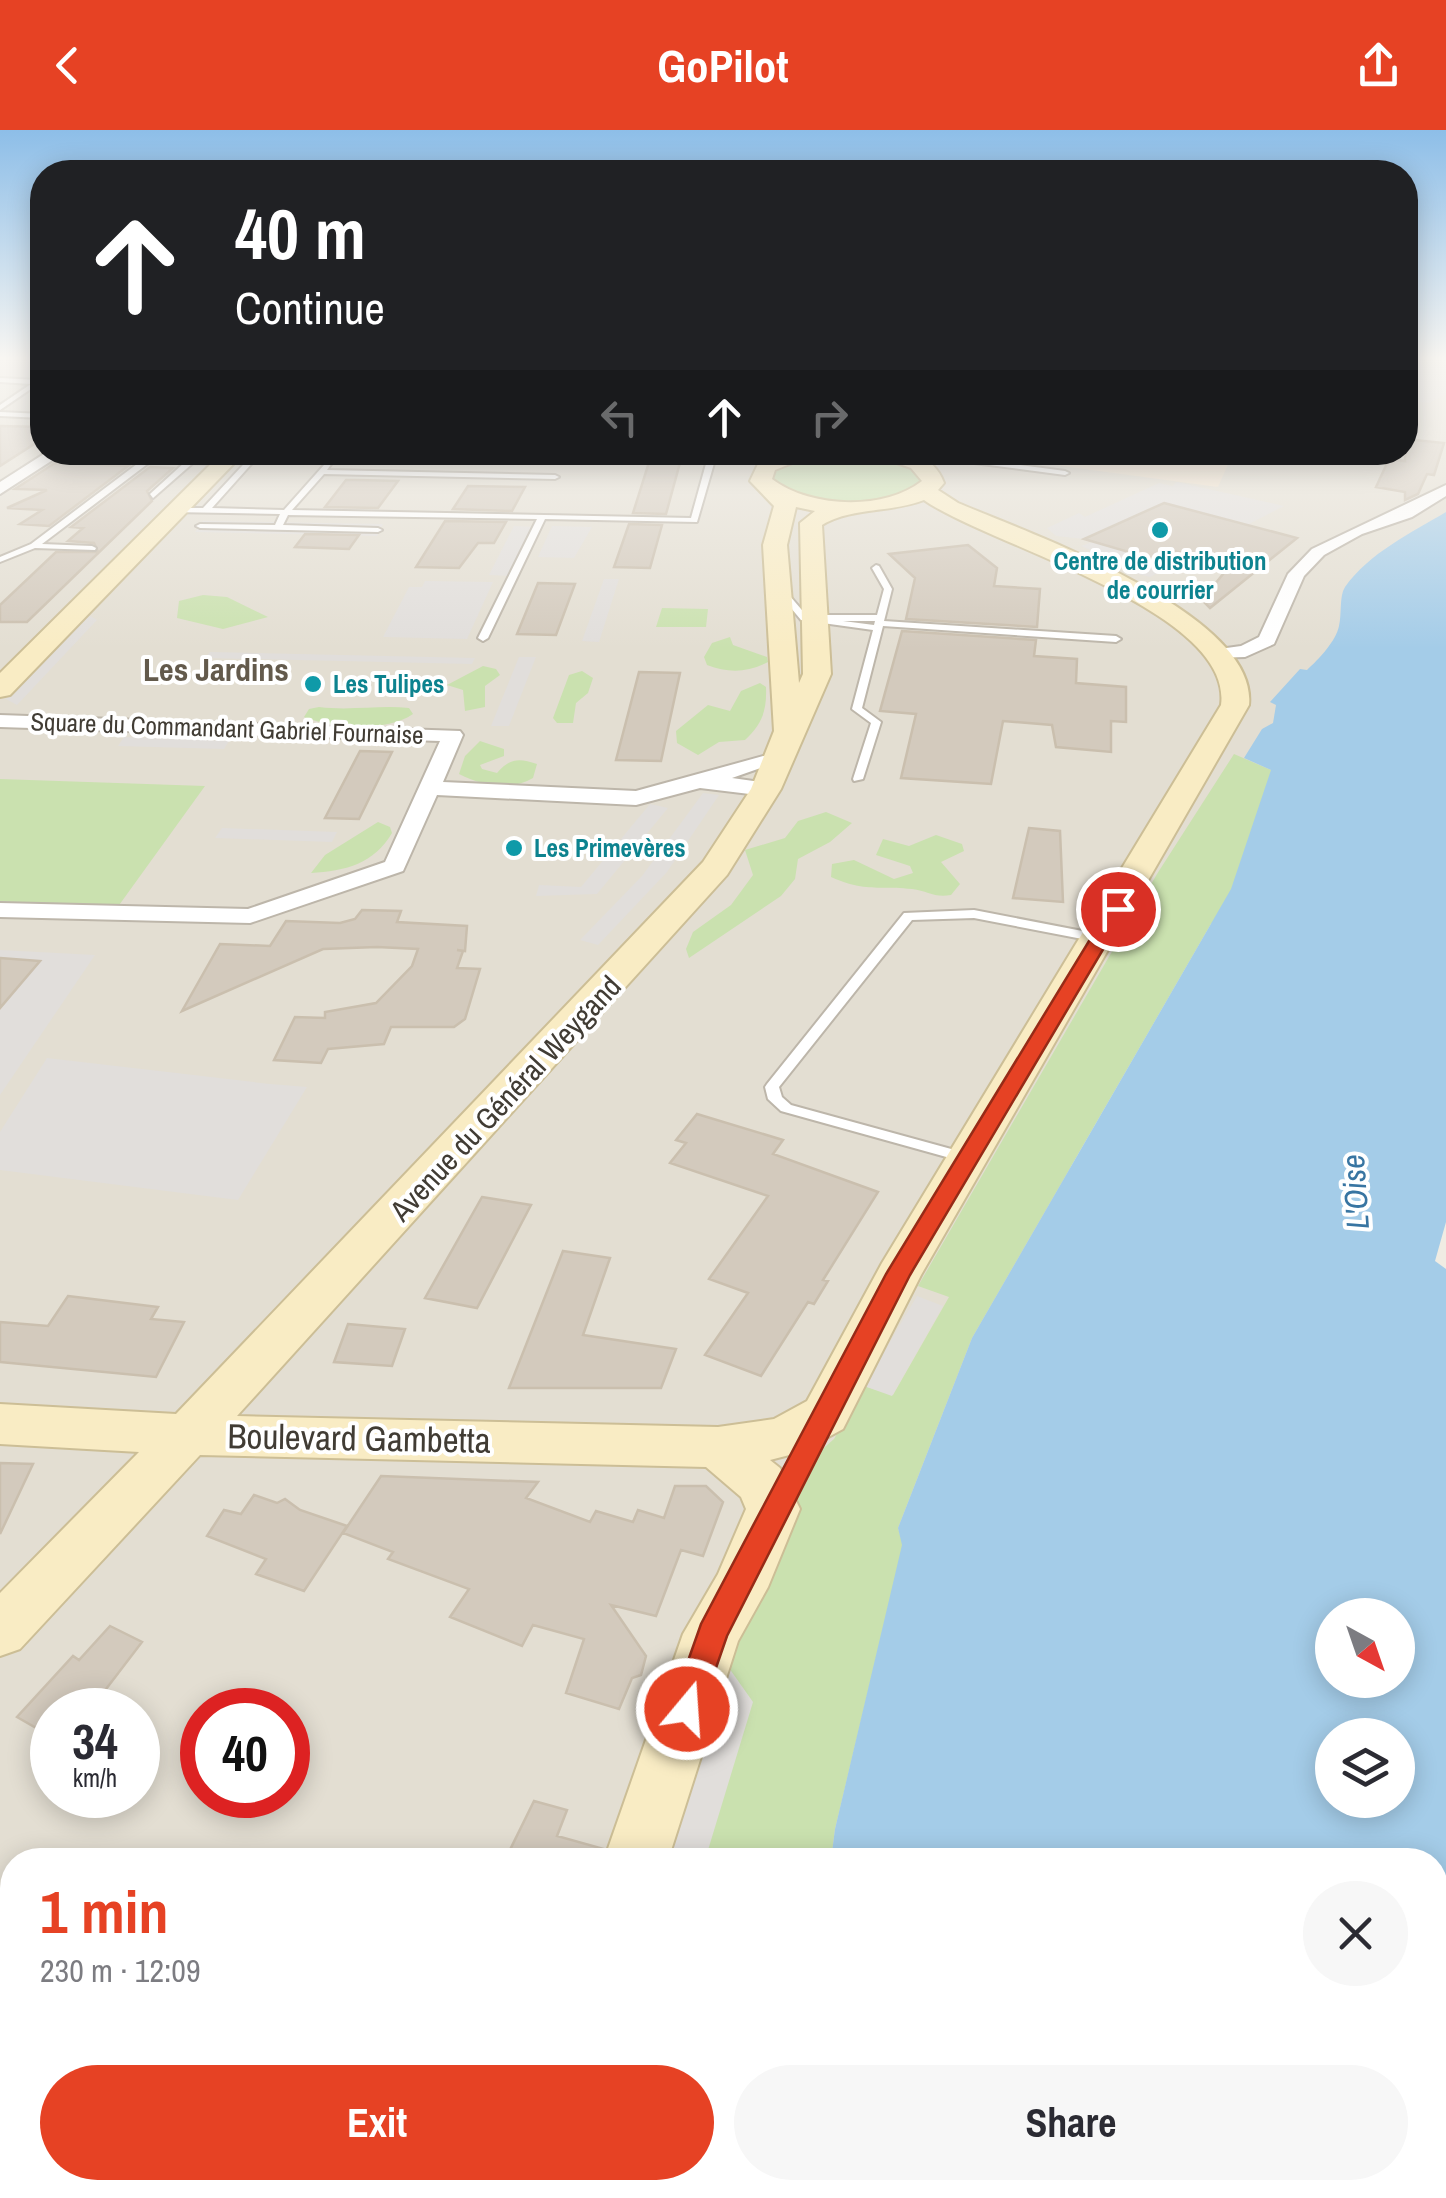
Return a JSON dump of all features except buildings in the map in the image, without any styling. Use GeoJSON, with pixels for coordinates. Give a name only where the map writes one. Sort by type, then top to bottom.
{"type":"FeatureCollection","features":[{"type":"Feature","properties":{"kind":"street"},"geometry":{"type":"LineString","coordinates":[[4,484],[36,465]]}},
{"type":"Feature","properties":{"kind":"street"},"geometry":{"type":"LineString","coordinates":[[0,689],[222,465]]}},
{"type":"Feature","properties":{"kind":"street"},"geometry":{"type":"LineString","coordinates":[[767,465],[760,473],[760,481],[784,505],[775,545],[780,590],[777,760]]}},
{"type":"Feature","properties":{"kind":"street"},"geometry":{"type":"LineString","coordinates":[[904,500],[926,491],[933,482],[930,465]]}},
{"type":"Feature","properties":{"kind":"street"},"geometry":{"type":"LineString","coordinates":[[1219,654],[1245,651],[1267,640],[1296,574],[1318,552],[1356,531],[1406,514],[1446,490]]}},
{"type":"Feature","properties":{"kind":"street"},"geometry":{"type":"LineString","coordinates":[[640,1848],[712,1634],[740,1586],[773,1509],[898,1274],[1235,705],[1237,680],[1219,654],[1154,601],[950,508],[926,491]]}},
{"type":"Feature","properties":{"kind":"street"},"geometry":{"type":"LineString","coordinates":[[775,493],[837,506],[904,500],[950,508]]}},
{"type":"Feature","properties":{"kind":"street","name":"Avenue du Général Weygand"},"geometry":{"type":"LineString","coordinates":[[0,1631],[621,973],[715,868],[777,760],[817,674],[811,523],[837,506]]}},
{"type":"Feature","properties":{"kind":"street","name":"Square du Commandant Gabriel Fournaise"},"geometry":{"type":"LineString","coordinates":[[0,720],[453,736],[433,788],[636,798],[777,760]]}},
{"type":"Feature","properties":{"kind":"street","name":"Square du Commandant Gabriel Fournaise"},"geometry":{"type":"LineString","coordinates":[[700,781],[777,760]]}},
{"type":"Feature","properties":{"kind":"street"},"geometry":{"type":"LineString","coordinates":[[0,910],[250,916],[395,866],[433,788]]}},
{"type":"Feature","properties":{"kind":"street","name":"Boulevard Gambetta"},"geometry":{"type":"LineString","coordinates":[[0,1424],[185,1435],[718,1447],[783,1438],[824,1415]]}},
{"type":"Feature","properties":{"kind":"street"},"geometry":{"type":"LineString","coordinates":[[718,1447],[762,1483],[773,1509]]}},
{"type":"Feature","properties":{"kind":"lane"},"geometry":{"type":"LineString","coordinates":[[0,560],[34,546],[141,465]]}},
{"type":"Feature","properties":{"kind":"lane"},"geometry":{"type":"LineString","coordinates":[[153,496],[188,465]]}},
{"type":"Feature","properties":{"kind":"lane"},"geometry":{"type":"LineString","coordinates":[[206,510],[247,465]]}},
{"type":"Feature","properties":{"kind":"lane"},"geometry":{"type":"LineString","coordinates":[[277,529],[285,513],[327,465]]}},
{"type":"Feature","properties":{"kind":"lane"},"geometry":{"type":"LineString","coordinates":[[175,510],[694,520],[710,465]]}},
{"type":"Feature","properties":{"kind":"lane"},"geometry":{"type":"LineString","coordinates":[[997,465],[1065,473]]}},
{"type":"Feature","properties":{"kind":"lane"},"geometry":{"type":"LineString","coordinates":[[322,472],[555,477]]}},
{"type":"Feature","properties":{"kind":"lane"},"geometry":{"type":"LineString","coordinates":[[483,638],[542,518]]}},
{"type":"Feature","properties":{"kind":"lane"},"geometry":{"type":"LineString","coordinates":[[200,526],[378,530]]}},
{"type":"Feature","properties":{"kind":"lane"},"geometry":{"type":"LineString","coordinates":[[34,546],[92,548]]}},
{"type":"Feature","properties":{"kind":"lane"},"geometry":{"type":"LineString","coordinates":[[858,779],[876,722],[858,710],[888,589],[876,568]]}},
{"type":"Feature","properties":{"kind":"lane"},"geometry":{"type":"LineString","coordinates":[[780,590],[794,602],[798,616],[813,620],[1116,640]]}},
{"type":"Feature","properties":{"kind":"lane"},"geometry":{"type":"LineString","coordinates":[[968,1158],[786,1108],[774,1099],[772,1088],[908,916],[974,914],[1100,938]]}},
{"type":"Feature","properties":{"kind":"shaded area"},"geometry":{"type":"Polygon","coordinates":[[[0,457],[30,457],[30,465],[1418,465],[1418,457],[1446,457],[1446,516],[1072,1162],[907,1848],[0,1848],[0,457]]]}},
{"type":"Feature","properties":{"kind":"shaded area"},"geometry":{"type":"Polygon","coordinates":[[[1054,465],[1228,465],[1218,487],[1054,465]]]}},
{"type":"Feature","properties":{"kind":"shaded area"},"geometry":{"type":"Polygon","coordinates":[[[1177,482],[1284,506],[1247,525],[1164,503],[1084,539],[1056,536],[1047,528],[1079,513],[1085,517],[1159,483],[1172,486],[1177,482]]]}},
{"type":"Feature","properties":{"kind":"shaded area"},"geometry":{"type":"Polygon","coordinates":[[[203,521],[383,524],[377,536],[195,532],[203,521]]]}},
{"type":"Feature","properties":{"kind":"shaded area"},"geometry":{"type":"Polygon","coordinates":[[[514,526],[537,527],[512,576],[489,575],[514,526]]]}},
{"type":"Feature","properties":{"kind":"shaded area"},"geometry":{"type":"Polygon","coordinates":[[[552,526],[592,527],[574,558],[538,557],[552,526]]]}},
{"type":"Feature","properties":{"kind":"shaded area"},"geometry":{"type":"Polygon","coordinates":[[[1093,542],[1173,565],[1150,577],[1123,570],[1127,566],[1081,546],[1093,542]]]}},
{"type":"Feature","properties":{"kind":"shaded area"},"geometry":{"type":"Polygon","coordinates":[[[604,579],[619,579],[599,642],[582,641],[604,579]]]}},
{"type":"Feature","properties":{"kind":"shaded area"},"geometry":{"type":"Polygon","coordinates":[[[425,581],[493,582],[467,639],[383,637],[409,587],[422,587],[425,581]]]}},
{"type":"Feature","properties":{"kind":"shaded area"},"geometry":{"type":"Polygon","coordinates":[[[87,614],[97,620],[17,705],[6,699],[87,614]]]}},
{"type":"Feature","properties":{"kind":"shaded area"},"geometry":{"type":"Polygon","coordinates":[[[210,652],[475,658],[472,664],[205,658],[210,652]]]}},
{"type":"Feature","properties":{"kind":"shaded area"},"geometry":{"type":"Polygon","coordinates":[[[519,657],[536,657],[509,726],[491,726],[519,657]]]}},
{"type":"Feature","properties":{"kind":"shaded area"},"geometry":{"type":"Polygon","coordinates":[[[124,737],[229,741],[224,749],[118,746],[124,737]]]}},
{"type":"Feature","properties":{"kind":"shaded area"},"geometry":{"type":"Polygon","coordinates":[[[703,793],[719,795],[667,872],[598,945],[580,940],[642,876],[703,793]]]}},
{"type":"Feature","properties":{"kind":"shaded area"},"geometry":{"type":"Polygon","coordinates":[[[650,804],[668,808],[597,894],[536,896],[539,885],[581,887],[650,804]]]}},
{"type":"Feature","properties":{"kind":"shaded area"},"geometry":{"type":"Polygon","coordinates":[[[222,828],[337,832],[332,842],[215,838],[222,828]]]}},
{"type":"Feature","properties":{"kind":"shaded area"},"geometry":{"type":"Polygon","coordinates":[[[0,950],[95,955],[0,1095],[0,1010],[39,962],[0,960],[0,950]]]}},
{"type":"Feature","properties":{"kind":"shaded area"},"geometry":{"type":"Polygon","coordinates":[[[47,1058],[307,1087],[238,1200],[0,1170],[0,1132],[47,1058]]]}},
{"type":"Feature","properties":{"kind":"shaded area"},"geometry":{"type":"Polygon","coordinates":[[[917,1296],[943,1306],[892,1396],[864,1386],[917,1296]]]}},
{"type":"Feature","properties":{"kind":"shaded area"},"geometry":{"type":"Polygon","coordinates":[[[724,1661],[753,1702],[709,1848],[663,1848],[724,1661]]]}},
{"type":"Feature","properties":{"kind":"green space"},"geometry":{"type":"Polygon","coordinates":[[[786,465],[904,465],[923,476],[922,482],[909,491],[846,502],[822,500],[783,488],[772,477],[774,470],[786,465]]]}},
{"type":"Feature","properties":{"kind":"green space"},"geometry":{"type":"Polygon","coordinates":[[[203,595],[227,597],[268,617],[223,629],[177,618],[179,601],[203,595]]]}},
{"type":"Feature","properties":{"kind":"green space"},"geometry":{"type":"Polygon","coordinates":[[[662,608],[708,609],[706,627],[656,627],[662,608]]]}},
{"type":"Feature","properties":{"kind":"green space"},"geometry":{"type":"Polygon","coordinates":[[[730,637],[733,645],[767,657],[768,662],[738,671],[707,665],[704,657],[712,643],[730,637]]]}},
{"type":"Feature","properties":{"kind":"green space"},"geometry":{"type":"Polygon","coordinates":[[[483,666],[496,669],[500,675],[485,686],[485,707],[465,711],[463,690],[447,685],[483,666]]]}},
{"type":"Feature","properties":{"kind":"green space"},"geometry":{"type":"Polygon","coordinates":[[[582,671],[593,678],[588,693],[576,703],[573,723],[557,723],[553,718],[569,675],[582,671]]]}},
{"type":"Feature","properties":{"kind":"green space"},"geometry":{"type":"Polygon","coordinates":[[[760,683],[766,687],[764,710],[745,740],[719,742],[698,755],[677,743],[676,731],[708,705],[730,711],[741,691],[760,683]]]}},
{"type":"Feature","properties":{"kind":"green space"},"geometry":{"type":"Polygon","coordinates":[[[409,708],[413,714],[389,724],[360,727],[304,717],[309,709],[409,708]]]}},
{"type":"Feature","properties":{"kind":"green space"},"geometry":{"type":"Polygon","coordinates":[[[480,741],[504,749],[504,756],[480,765],[482,769],[497,773],[506,764],[525,761],[537,764],[533,778],[515,785],[496,785],[459,774],[465,756],[480,741]]]}},
{"type":"Feature","properties":{"kind":"green space"},"geometry":{"type":"Polygon","coordinates":[[[1234,754],[1271,770],[1270,788],[1224,910],[1211,924],[972,1338],[898,1528],[903,1545],[833,1848],[663,1848],[791,1494],[809,1461],[834,1439],[864,1386],[893,1395],[949,1297],[918,1286],[1157,874],[1234,754]]]}},
{"type":"Feature","properties":{"kind":"green space"},"geometry":{"type":"Polygon","coordinates":[[[0,779],[205,786],[117,908],[0,903],[0,779]]]}},
{"type":"Feature","properties":{"kind":"green space"},"geometry":{"type":"Polygon","coordinates":[[[826,812],[852,823],[830,842],[798,859],[795,879],[781,896],[689,958],[686,949],[693,932],[731,905],[753,875],[745,850],[785,838],[798,821],[826,812]]]}},
{"type":"Feature","properties":{"kind":"green space"},"geometry":{"type":"Polygon","coordinates":[[[378,822],[390,827],[392,833],[377,852],[347,868],[311,873],[325,855],[378,822]]]}},
{"type":"Feature","properties":{"kind":"green space"},"geometry":{"type":"Polygon","coordinates":[[[936,835],[962,844],[964,851],[941,862],[960,884],[951,895],[863,887],[831,877],[832,864],[854,860],[894,879],[913,873],[910,866],[876,855],[883,839],[909,846],[936,835]]]}},
{"type":"Feature","properties":{"kind":"water","name":"L'Oise"},"geometry":{"type":"Polygon","coordinates":[[[1446,512],[1446,1222],[1435,1261],[1446,1269],[1446,1848],[833,1848],[902,1545],[898,1528],[972,1338],[1231,889],[1271,770],[1244,758],[1262,729],[1273,723],[1276,705],[1270,702],[1300,669],[1307,670],[1331,644],[1339,626],[1343,591],[1378,554],[1446,512]]]}},
{"type":"Feature","properties":{"kind":"place","name":"Centre de distribution de courrier"},"geometry":{"type":"Point","coordinates":[1160,530]}},
{"type":"Feature","properties":{"kind":"place","name":"Les Tulipes"},"geometry":{"type":"Point","coordinates":[313,684]}},
{"type":"Feature","properties":{"kind":"place","name":"Les Primevères"},"geometry":{"type":"Point","coordinates":[514,848]}},
{"type":"Feature","properties":{"kind":"district","name":"Les Jardins"},"geometry":{"type":"Point","coordinates":[216,669]}},
{"type":"Feature","properties":{"kind":"route"},"geometry":{"type":"LineString","coordinates":[[687,1709],[712,1634],[740,1586],[804,1448],[898,1274],[1118,909]]}}]}
